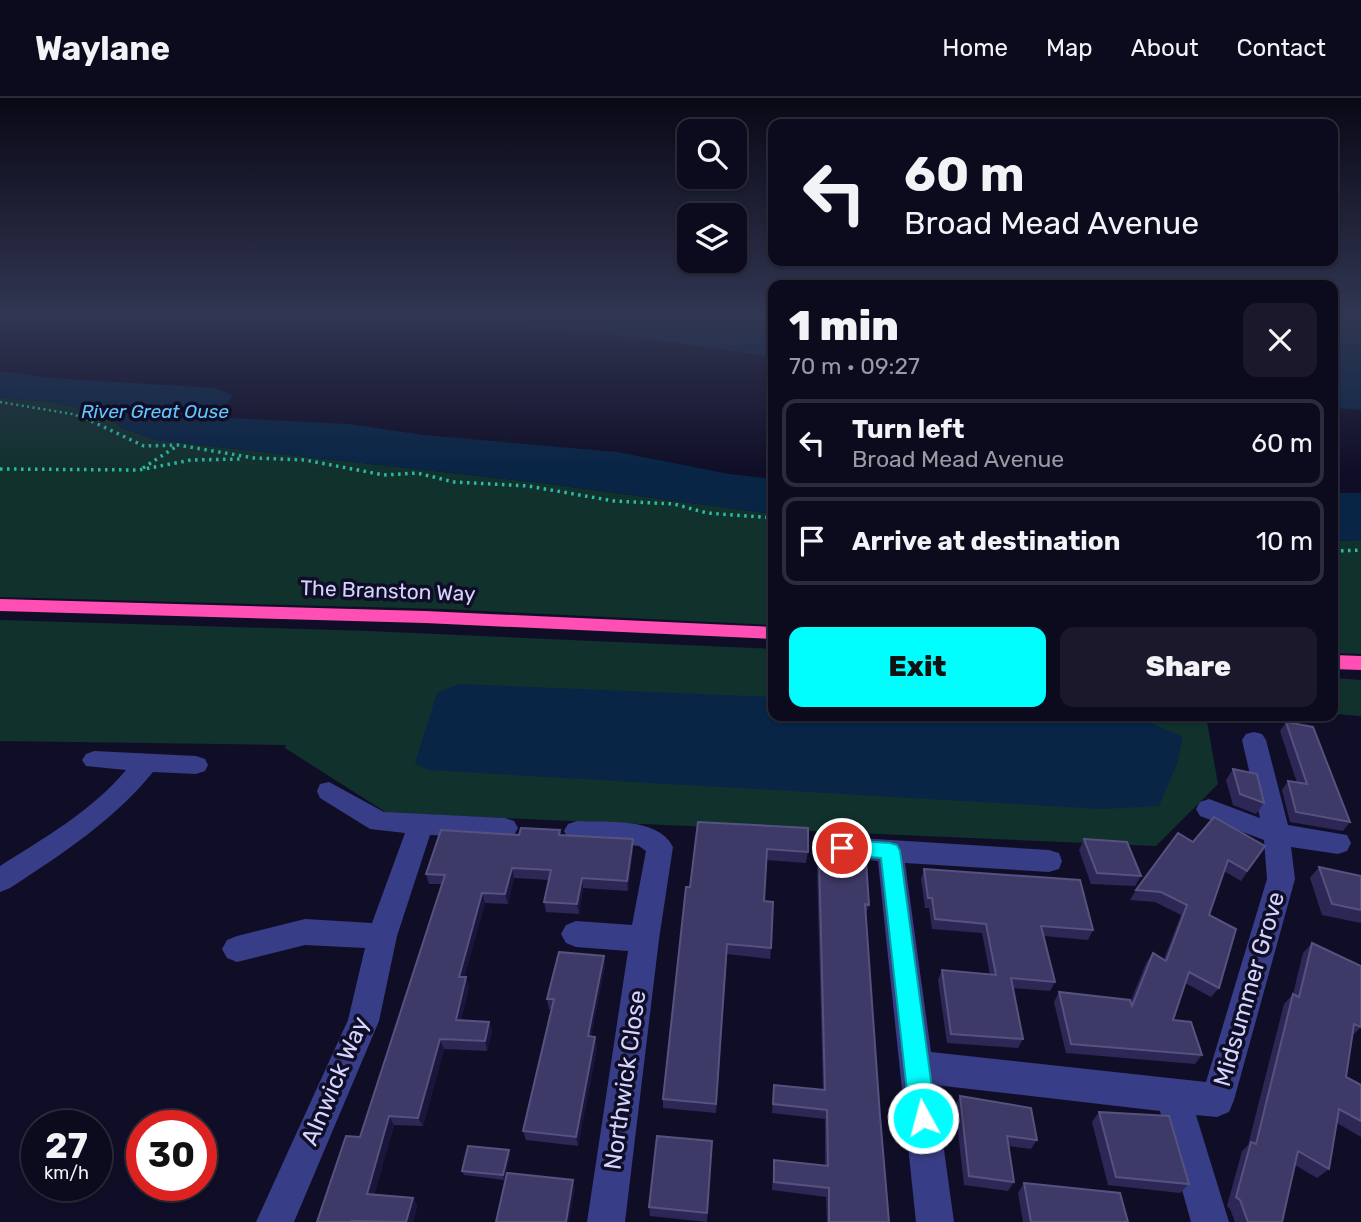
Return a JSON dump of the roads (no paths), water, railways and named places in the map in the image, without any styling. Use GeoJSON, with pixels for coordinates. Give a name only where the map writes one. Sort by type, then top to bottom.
{"type":"FeatureCollection","features":[{"type":"Feature","properties":{"kind":"highway","name":"The Branston Way"},"geometry":{"type":"LineString","coordinates":[[0,605],[425,617],[768,633]]}},
{"type":"Feature","properties":{"kind":"highway"},"geometry":{"type":"LineString","coordinates":[[1338,662],[1361,663]]}},
{"type":"Feature","properties":{"kind":"street","name":"Midsummer Grove"},"geometry":{"type":"LineString","coordinates":[[917,1067],[1217,1100],[1281,879],[1277,834],[1254,740]]}},
{"type":"Feature","properties":{"kind":"street"},"geometry":{"type":"LineString","coordinates":[[94,760],[196,765]]}},
{"type":"Feature","properties":{"kind":"street"},"geometry":{"type":"LineString","coordinates":[[0,880],[64,839],[129,786],[146,762]]}},
{"type":"Feature","properties":{"kind":"street"},"geometry":{"type":"LineString","coordinates":[[329,791],[379,822],[417,836],[505,828]]}},
{"type":"Feature","properties":{"kind":"street"},"geometry":{"type":"LineString","coordinates":[[1209,809],[1248,827],[1307,841],[1338,843]]}},
{"type":"Feature","properties":{"kind":"street","name":"Northwick Close"},"geometry":{"type":"LineString","coordinates":[[577,831],[645,836],[660,847],[644,939],[606,1222]]}},
{"type":"Feature","properties":{"kind":"street","name":"Alnwick Way"},"geometry":{"type":"LineString","coordinates":[[275,1222],[363,1021],[382,936],[417,836]]}},
{"type":"Feature","properties":{"kind":"street"},"geometry":{"type":"LineString","coordinates":[[842,848],[1049,861]]}},
{"type":"Feature","properties":{"kind":"street"},"geometry":{"type":"LineString","coordinates":[[890,851],[935,1222]]}},
{"type":"Feature","properties":{"kind":"street"},"geometry":{"type":"LineString","coordinates":[[237,948],[305,932],[382,936]]}},
{"type":"Feature","properties":{"kind":"street"},"geometry":{"type":"LineString","coordinates":[[576,934],[644,939]]}},
{"type":"Feature","properties":{"kind":"street"},"geometry":{"type":"LineString","coordinates":[[1173,1096],[1210,1222]]}},
{"type":"Feature","properties":{"kind":"water"},"geometry":{"type":"Polygon","coordinates":[[[1338,367],[1361,367],[1361,410],[1338,408],[1338,367]]]}},
{"type":"Feature","properties":{"kind":"water","name":"River Great Ouse"},"geometry":{"type":"Polygon","coordinates":[[[0,371],[51,378],[214,388],[233,395],[226,405],[209,417],[349,424],[423,435],[617,452],[729,474],[768,478],[768,513],[542,483],[156,440],[122,428],[106,416],[54,402],[0,398],[0,371]]]}},
{"type":"Feature","properties":{"kind":"water"},"geometry":{"type":"Polygon","coordinates":[[[1338,493],[1361,493],[1361,540],[1338,541],[1338,493]]]}},
{"type":"Feature","properties":{"kind":"water"},"geometry":{"type":"Polygon","coordinates":[[[459,684],[768,697],[768,721],[1146,721],[1183,737],[1177,764],[1159,806],[1102,809],[428,770],[415,763],[437,693],[459,684]]]}}]}
